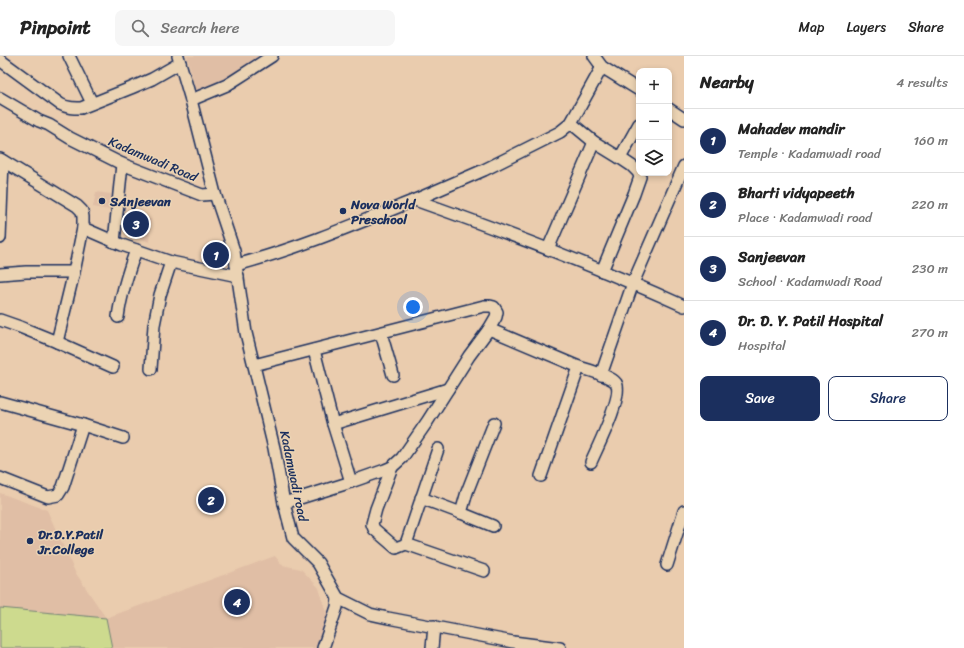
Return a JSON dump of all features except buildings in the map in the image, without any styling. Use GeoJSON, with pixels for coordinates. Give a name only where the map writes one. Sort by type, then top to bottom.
{"type":"FeatureCollection","features":[{"type":"Feature","properties":{"kind":"street"},"geometry":{"type":"LineString","coordinates":[[69,56],[92,103]]}},
{"type":"Feature","properties":{"kind":"street"},"geometry":{"type":"LineString","coordinates":[[191,100],[226,85],[272,56]]}},
{"type":"Feature","properties":{"kind":"street"},"geometry":{"type":"LineString","coordinates":[[594,56],[602,67],[636,88]]}},
{"type":"Feature","properties":{"kind":"street"},"geometry":{"type":"LineString","coordinates":[[0,60],[60,104],[66,107],[81,108],[152,79],[179,59]]}},
{"type":"Feature","properties":{"kind":"street","name":"Kadamwadi Road"},"geometry":{"type":"LineString","coordinates":[[0,98],[70,138],[122,164],[202,195],[215,194],[179,59]]}},
{"type":"Feature","properties":{"kind":"street"},"geometry":{"type":"LineString","coordinates":[[236,265],[266,257],[335,232],[415,200],[484,170],[560,132],[571,123],[602,67]]}},
{"type":"Feature","properties":{"kind":"street"},"geometry":{"type":"LineString","coordinates":[[672,111],[684,119]]}},
{"type":"Feature","properties":{"kind":"street"},"geometry":{"type":"LineString","coordinates":[[571,123],[594,142],[632,166],[638,172],[640,177],[602,271]]}},
{"type":"Feature","properties":{"kind":"street"},"geometry":{"type":"LineString","coordinates":[[620,158],[636,129]]}},
{"type":"Feature","properties":{"kind":"street"},"geometry":{"type":"LineString","coordinates":[[548,249],[594,142]]}},
{"type":"Feature","properties":{"kind":"street"},"geometry":{"type":"LineString","coordinates":[[0,238],[2,160],[78,206],[82,211],[83,228],[57,342]]}},
{"type":"Feature","properties":{"kind":"street"},"geometry":{"type":"LineString","coordinates":[[114,242],[122,164]]}},
{"type":"Feature","properties":{"kind":"street"},"geometry":{"type":"LineString","coordinates":[[601,375],[633,283],[684,166]]}},
{"type":"Feature","properties":{"kind":"street","name":"Kadamwadi road"},"geometry":{"type":"LineString","coordinates":[[215,194],[234,251],[246,333],[274,448],[284,503],[293,538],[318,563],[338,598]]}},
{"type":"Feature","properties":{"kind":"street"},"geometry":{"type":"LineString","coordinates":[[415,200],[548,249],[633,283],[684,306]]}},
{"type":"Feature","properties":{"kind":"street"},"geometry":{"type":"LineString","coordinates":[[83,228],[114,242],[171,262],[238,276]]}},
{"type":"Feature","properties":{"kind":"street"},"geometry":{"type":"LineString","coordinates":[[118,317],[120,300],[128,271],[136,250]]}},
{"type":"Feature","properties":{"kind":"street"},"geometry":{"type":"LineString","coordinates":[[151,369],[154,325],[160,295],[171,262]]}},
{"type":"Feature","properties":{"kind":"street"},"geometry":{"type":"LineString","coordinates":[[0,274],[26,272],[74,272]]}},
{"type":"Feature","properties":{"kind":"street"},"geometry":{"type":"LineString","coordinates":[[254,365],[474,308],[490,306],[494,307],[497,312],[496,317],[489,329],[469,356],[427,422],[402,458],[392,467],[351,482],[284,503]]}},
{"type":"Feature","properties":{"kind":"street"},"geometry":{"type":"LineString","coordinates":[[0,320],[57,342],[113,367]]}},
{"type":"Feature","properties":{"kind":"street"},"geometry":{"type":"LineString","coordinates":[[489,329],[601,375],[612,380],[616,384],[618,390],[613,409],[591,462]]}},
{"type":"Feature","properties":{"kind":"street"},"geometry":{"type":"LineString","coordinates":[[381,333],[393,375]]}},
{"type":"Feature","properties":{"kind":"street"},"geometry":{"type":"LineString","coordinates":[[314,350],[351,482]]}},
{"type":"Feature","properties":{"kind":"street"},"geometry":{"type":"LineString","coordinates":[[541,476],[579,367]]}},
{"type":"Feature","properties":{"kind":"street"},"geometry":{"type":"LineString","coordinates":[[334,424],[448,389]]}},
{"type":"Feature","properties":{"kind":"street"},"geometry":{"type":"LineString","coordinates":[[0,402],[83,425],[123,438]]}},
{"type":"Feature","properties":{"kind":"street"},"geometry":{"type":"LineString","coordinates":[[461,513],[494,423]]}},
{"type":"Feature","properties":{"kind":"street"},"geometry":{"type":"LineString","coordinates":[[0,478],[48,497],[58,495],[63,487],[83,425]]}},
{"type":"Feature","properties":{"kind":"street"},"geometry":{"type":"LineString","coordinates":[[406,544],[438,449]]}},
{"type":"Feature","properties":{"kind":"street"},"geometry":{"type":"LineString","coordinates":[[392,467],[372,520],[374,529],[396,548],[406,544],[484,571]]}},
{"type":"Feature","properties":{"kind":"street"},"geometry":{"type":"LineString","coordinates":[[421,498],[493,526]]}},
{"type":"Feature","properties":{"kind":"street"},"geometry":{"type":"LineString","coordinates":[[667,565],[684,511]]}},
{"type":"Feature","properties":{"kind":"street"},"geometry":{"type":"LineString","coordinates":[[323,648],[337,606],[338,598],[370,614],[434,626],[513,645],[559,648]]}},
{"type":"Feature","properties":{"kind":"street"},"geometry":{"type":"LineString","coordinates":[[432,648],[434,626]]}},
{"type":"Feature","properties":{"kind":"shaded area"},"geometry":{"type":"Polygon","coordinates":[[[187,56],[262,56],[233,75],[196,92],[187,56]]]}},
{"type":"Feature","properties":{"kind":"shaded area","name":"SAnjeevan"},"geometry":{"type":"Polygon","coordinates":[[[96,192],[111,194],[110,210],[93,207],[96,192]]]}},
{"type":"Feature","properties":{"kind":"shaded area","name":"SAnjeevan"},"geometry":{"type":"Polygon","coordinates":[[[125,215],[151,219],[149,242],[119,229],[125,215]]]}},
{"type":"Feature","properties":{"kind":"shaded area"},"geometry":{"type":"Polygon","coordinates":[[[0,493],[47,510],[75,572],[106,618],[275,556],[282,565],[301,569],[319,588],[327,615],[317,648],[0,648],[0,493]]]}},
{"type":"Feature","properties":{"kind":"green space"},"geometry":{"type":"Polygon","coordinates":[[[0,608],[106,618],[112,648],[0,648],[0,608]]]}},
{"type":"Feature","properties":{"kind":"place","name":"SAnjeevan"},"geometry":{"type":"Point","coordinates":[102,201]}},
{"type":"Feature","properties":{"kind":"place","name":"Nova World Preschool"},"geometry":{"type":"Point","coordinates":[343,211]}},
{"type":"Feature","properties":{"kind":"place","name":"Sanjeevan"},"geometry":{"type":"Point","coordinates":[136,224]}},
{"type":"Feature","properties":{"kind":"place","name":"Mahadev mandir"},"geometry":{"type":"Point","coordinates":[216,255]}},
{"type":"Feature","properties":{"kind":"place","name":"Bharti vidyapeeth"},"geometry":{"type":"Point","coordinates":[211,500]}},
{"type":"Feature","properties":{"kind":"place","name":"Dr.D.Y.Patil Jr.College"},"geometry":{"type":"Point","coordinates":[30,541]}},
{"type":"Feature","properties":{"kind":"place","name":"Dr. D. Y. Patil Hospital"},"geometry":{"type":"Point","coordinates":[237,602]}}]}
